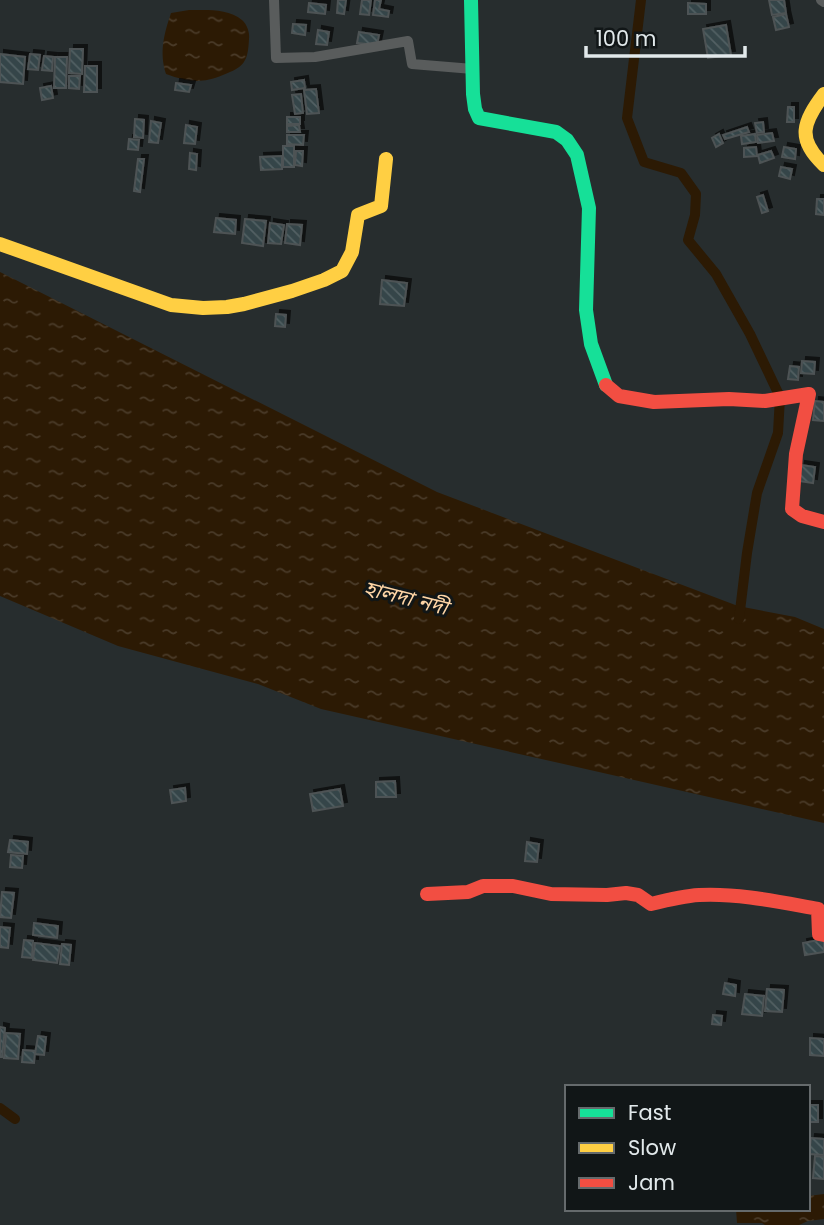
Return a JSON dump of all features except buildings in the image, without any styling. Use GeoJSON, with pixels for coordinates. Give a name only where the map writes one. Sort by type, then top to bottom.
{"type":"FeatureCollection","features":[{"type":"Feature","properties":{"kind":"street"},"geometry":{"type":"LineString","coordinates":[[275,0],[276,58],[315,57],[408,41],[412,64],[473,69]]}},
{"type":"Feature","properties":{"kind":"street"},"geometry":{"type":"LineString","coordinates":[[471,0],[474,102],[479,118],[556,132],[567,140],[577,155],[589,208],[586,310],[591,344],[607,387],[619,396],[654,402],[729,399],[765,401],[809,394],[796,454],[792,509],[802,516],[824,522]]}},
{"type":"Feature","properties":{"kind":"street"},"geometry":{"type":"LineString","coordinates":[[824,94],[809,117],[805,132],[809,152],[824,164]]}},
{"type":"Feature","properties":{"kind":"street"},"geometry":{"type":"LineString","coordinates":[[0,244],[171,305],[201,309],[236,306],[339,274],[347,264],[355,240],[358,215],[381,206],[386,159]]}},
{"type":"Feature","properties":{"kind":"street"},"geometry":{"type":"LineString","coordinates":[[426,894],[468,892],[483,886],[513,886],[551,894],[626,893],[638,895],[651,904],[682,897],[754,899],[818,909],[819,934],[824,935]]}},
{"type":"Feature","properties":{"kind":"water"},"geometry":{"type":"Polygon","coordinates":[[[189,10],[224,12],[244,22],[249,37],[244,63],[223,75],[201,81],[166,74],[163,43],[171,13],[189,10]]]}},
{"type":"Feature","properties":{"kind":"water","name":"হালদা নদী"},"geometry":{"type":"Polygon","coordinates":[[[0,272],[437,492],[738,606],[795,617],[824,629],[824,823],[321,709],[258,684],[118,646],[0,596],[0,272]]]}},
{"type":"Feature","properties":{"kind":"water"},"geometry":{"type":"Polygon","coordinates":[[[824,1194],[824,1219],[799,1225],[737,1223],[736,1211],[810,1211],[810,1196],[824,1194]]]}},
{"type":"Feature","properties":{"kind":"waterway"},"geometry":{"type":"LineString","coordinates":[[641,0],[627,118],[644,162],[681,173],[696,194],[695,215],[688,240],[716,274],[750,334],[780,397],[778,433],[757,493],[739,619]]}},
{"type":"Feature","properties":{"kind":"waterway"},"geometry":{"type":"LineString","coordinates":[[0,1108],[15,1119]]}},
{"type":"Feature","properties":{"kind":"traffic: fast"},"geometry":{"type":"LineString","coordinates":[[471,0],[473,94],[479,118],[556,132],[567,140],[577,155],[589,208],[586,310],[591,344],[606,385]]}},
{"type":"Feature","properties":{"kind":"traffic: slow"},"geometry":{"type":"LineString","coordinates":[[824,94],[811,113],[806,130],[809,147],[824,165]]}},
{"type":"Feature","properties":{"kind":"traffic: slow"},"geometry":{"type":"LineString","coordinates":[[0,244],[171,305],[203,308],[244,304],[292,291],[342,271],[352,252],[358,215],[381,206],[386,159]]}},
{"type":"Feature","properties":{"kind":"traffic: jam"},"geometry":{"type":"LineString","coordinates":[[606,385],[619,396],[654,402],[729,399],[765,401],[809,394],[796,454],[792,509],[802,516],[824,522]]}},
{"type":"Feature","properties":{"kind":"traffic: jam"},"geometry":{"type":"LineString","coordinates":[[427,894],[468,892],[483,886],[513,886],[551,894],[626,893],[638,895],[651,904],[699,895],[744,897],[818,909],[819,934],[824,935]]}}]}
